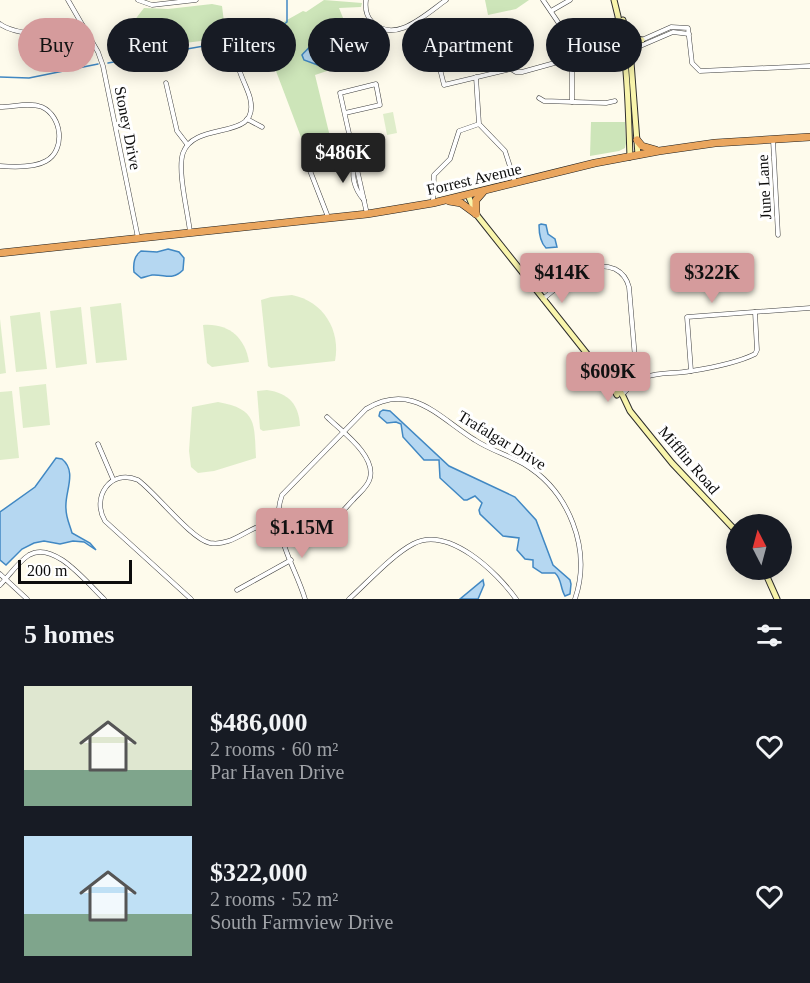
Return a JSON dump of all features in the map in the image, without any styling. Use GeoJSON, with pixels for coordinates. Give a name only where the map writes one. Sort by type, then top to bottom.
{"type":"FeatureCollection","features":[{"type":"Feature","properties":{"kind":"highway","name":"Forrest Avenue"},"geometry":{"type":"LineString","coordinates":[[0,253],[367,214],[437,202],[659,151],[715,143],[810,137]]}},
{"type":"Feature","properties":{"kind":"highway"},"geometry":{"type":"LineString","coordinates":[[636,140],[642,146],[659,151]]}},
{"type":"Feature","properties":{"kind":"highway"},"geometry":{"type":"LineString","coordinates":[[476,214],[476,200],[486,190]]}},
{"type":"Feature","properties":{"kind":"highway"},"geometry":{"type":"LineString","coordinates":[[437,202],[461,203],[476,214]]}},
{"type":"Feature","properties":{"kind":"main road"},"geometry":{"type":"LineString","coordinates":[[616,0],[622,18]]}},
{"type":"Feature","properties":{"kind":"main road"},"geometry":{"type":"LineString","coordinates":[[616,0],[620,18]]}},
{"type":"Feature","properties":{"kind":"main road"},"geometry":{"type":"LineString","coordinates":[[629,72],[636,140],[634,156]]}},
{"type":"Feature","properties":{"kind":"main road"},"geometry":{"type":"LineString","coordinates":[[629,72],[634,156]]}},
{"type":"Feature","properties":{"kind":"main road","name":"Mifflin Road"},"geometry":{"type":"LineString","coordinates":[[468,195],[476,214],[610,384],[621,394],[676,468],[726,520]]}},
{"type":"Feature","properties":{"kind":"main road"},"geometry":{"type":"LineString","coordinates":[[768,580],[777,599]]}},
{"type":"Feature","properties":{"kind":"street","name":"Stoney Drive"},"geometry":{"type":"LineString","coordinates":[[68,0],[78,18]]}},
{"type":"Feature","properties":{"kind":"street"},"geometry":{"type":"LineString","coordinates":[[138,0],[152,5],[196,0]]}},
{"type":"Feature","properties":{"kind":"street"},"geometry":{"type":"LineString","coordinates":[[366,0],[368,18],[375,25],[389,31],[405,27],[446,0]]}},
{"type":"Feature","properties":{"kind":"street"},"geometry":{"type":"LineString","coordinates":[[543,0],[556,18]]}},
{"type":"Feature","properties":{"kind":"street"},"geometry":{"type":"LineString","coordinates":[[551,11],[570,0]]}},
{"type":"Feature","properties":{"kind":"street"},"geometry":{"type":"LineString","coordinates":[[0,24],[18,31]]}},
{"type":"Feature","properties":{"kind":"street"},"geometry":{"type":"LineString","coordinates":[[642,40],[671,27],[688,28],[692,63],[700,71],[810,66]]}},
{"type":"Feature","properties":{"kind":"street"},"geometry":{"type":"LineString","coordinates":[[642,45],[669,33],[689,34]]}},
{"type":"Feature","properties":{"kind":"street","name":"Stoney Drive"},"geometry":{"type":"LineString","coordinates":[[95,47],[103,66],[138,239]]}},
{"type":"Feature","properties":{"kind":"street"},"geometry":{"type":"LineString","coordinates":[[190,233],[181,163],[183,153],[188,144],[201,134],[235,128],[247,119],[250,112],[250,99],[240,72]]}},
{"type":"Feature","properties":{"kind":"street"},"geometry":{"type":"LineString","coordinates":[[441,72],[444,84],[498,72]]}},
{"type":"Feature","properties":{"kind":"street"},"geometry":{"type":"LineString","coordinates":[[572,72],[572,102]]}},
{"type":"Feature","properties":{"kind":"street"},"geometry":{"type":"LineString","coordinates":[[476,77],[479,124],[505,151],[515,183]]}},
{"type":"Feature","properties":{"kind":"street"},"geometry":{"type":"LineString","coordinates":[[166,83],[176,126],[188,144]]}},
{"type":"Feature","properties":{"kind":"street"},"geometry":{"type":"LineString","coordinates":[[345,113],[381,105],[375,84],[340,93],[367,214]]}},
{"type":"Feature","properties":{"kind":"street"},"geometry":{"type":"LineString","coordinates":[[539,98],[544,101],[606,103],[615,101]]}},
{"type":"Feature","properties":{"kind":"street"},"geometry":{"type":"LineString","coordinates":[[0,108],[30,105],[42,107],[54,118],[59,134],[56,151],[47,161],[32,165],[0,166]]}},
{"type":"Feature","properties":{"kind":"street"},"geometry":{"type":"LineString","coordinates":[[247,119],[261,127]]}},
{"type":"Feature","properties":{"kind":"street"},"geometry":{"type":"LineString","coordinates":[[437,202],[434,175],[450,159],[459,131],[479,124]]}},
{"type":"Feature","properties":{"kind":"street","name":"June Lane"},"geometry":{"type":"LineString","coordinates":[[773,139],[778,235]]}},
{"type":"Feature","properties":{"kind":"street"},"geometry":{"type":"LineString","coordinates":[[307,163],[328,218]]}},
{"type":"Feature","properties":{"kind":"street"},"geometry":{"type":"LineString","coordinates":[[543,299],[584,270],[600,266],[619,271],[629,287],[635,358],[642,378]]}},
{"type":"Feature","properties":{"kind":"street"},"geometry":{"type":"LineString","coordinates":[[691,371],[687,317],[810,308]]}},
{"type":"Feature","properties":{"kind":"street"},"geometry":{"type":"LineString","coordinates":[[621,394],[642,378],[659,373],[691,371],[755,354],[757,346],[755,312]]}},
{"type":"Feature","properties":{"kind":"street","name":"Trafalgar Drive"},"geometry":{"type":"LineString","coordinates":[[279,523],[280,500],[285,490],[342,432],[370,406],[387,400],[408,400],[428,406],[475,440],[536,472],[558,495],[574,527],[579,545],[579,585],[575,599]]}},
{"type":"Feature","properties":{"kind":"street"},"geometry":{"type":"LineString","coordinates":[[191,599],[105,521],[99,507],[100,496],[113,479],[124,477],[138,480],[196,535],[210,543],[225,543],[262,525],[315,524],[330,521],[339,515],[367,485],[370,476],[369,461],[364,453],[327,417]]}},
{"type":"Feature","properties":{"kind":"street"},"geometry":{"type":"LineString","coordinates":[[98,444],[113,479]]}},
{"type":"Feature","properties":{"kind":"street"},"geometry":{"type":"LineString","coordinates":[[279,523],[281,538],[305,599]]}},
{"type":"Feature","properties":{"kind":"street"},"geometry":{"type":"LineString","coordinates":[[349,599],[408,547],[421,541],[435,539],[448,543],[481,562],[502,581],[516,599]]}},
{"type":"Feature","properties":{"kind":"street"},"geometry":{"type":"LineString","coordinates":[[0,585],[27,556],[45,552],[60,558],[104,599]]}},
{"type":"Feature","properties":{"kind":"street"},"geometry":{"type":"LineString","coordinates":[[237,590],[291,560]]}},
{"type":"Feature","properties":{"kind":"street"},"geometry":{"type":"LineString","coordinates":[[0,574],[27,599]]}},
{"type":"Feature","properties":{"kind":"green space"},"geometry":{"type":"Polygon","coordinates":[[[324,0],[362,3],[361,7],[339,8],[343,18],[308,18],[308,72],[324,72],[315,75],[333,149],[307,153],[276,72],[296,72],[296,18],[291,18],[303,11],[306,12],[324,0]]]}},
{"type":"Feature","properties":{"kind":"green space"},"geometry":{"type":"Polygon","coordinates":[[[485,0],[529,0],[516,9],[488,15],[485,0]]]}},
{"type":"Feature","properties":{"kind":"green space"},"geometry":{"type":"Polygon","coordinates":[[[212,4],[222,6],[224,18],[201,18],[201,41],[189,42],[189,18],[136,18],[144,8],[168,9],[212,4]]]}},
{"type":"Feature","properties":{"kind":"green space"},"geometry":{"type":"Polygon","coordinates":[[[393,112],[397,133],[387,135],[383,114],[393,112]]]}},
{"type":"Feature","properties":{"kind":"green space"},"geometry":{"type":"Polygon","coordinates":[[[591,122],[625,122],[625,148],[590,156],[591,122]]]}},
{"type":"Feature","properties":{"kind":"green space"},"geometry":{"type":"Polygon","coordinates":[[[292,295],[313,303],[327,319],[335,338],[335,361],[271,368],[268,366],[261,300],[292,295]]]}},
{"type":"Feature","properties":{"kind":"green space"},"geometry":{"type":"Polygon","coordinates":[[[121,303],[127,360],[96,363],[90,307],[121,303]]]}},
{"type":"Feature","properties":{"kind":"green space"},"geometry":{"type":"Polygon","coordinates":[[[81,307],[87,364],[56,368],[50,311],[81,307]]]}},
{"type":"Feature","properties":{"kind":"green space"},"geometry":{"type":"Polygon","coordinates":[[[40,312],[47,369],[16,372],[10,316],[40,312]]]}},
{"type":"Feature","properties":{"kind":"green space"},"geometry":{"type":"Polygon","coordinates":[[[0,319],[6,373],[0,374],[0,319]]]}},
{"type":"Feature","properties":{"kind":"green space"},"geometry":{"type":"Polygon","coordinates":[[[203,325],[220,326],[234,333],[244,345],[249,362],[212,367],[207,363],[203,325]]]}},
{"type":"Feature","properties":{"kind":"green space"},"geometry":{"type":"Polygon","coordinates":[[[46,384],[50,425],[23,428],[19,387],[46,384]]]}},
{"type":"Feature","properties":{"kind":"green space"},"geometry":{"type":"Polygon","coordinates":[[[267,390],[281,394],[291,401],[298,412],[300,426],[263,431],[260,429],[257,391],[267,390]]]}},
{"type":"Feature","properties":{"kind":"green space"},"geometry":{"type":"Polygon","coordinates":[[[12,391],[19,458],[0,460],[0,392],[12,391]]]}},
{"type":"Feature","properties":{"kind":"green space"},"geometry":{"type":"Polygon","coordinates":[[[218,402],[241,409],[247,414],[254,427],[256,458],[214,471],[198,473],[191,467],[189,451],[192,407],[218,402]]]}},
{"type":"Feature","properties":{"kind":"water"},"geometry":{"type":"Polygon","coordinates":[[[308,48],[308,61],[304,60],[302,55],[308,48]]]}},
{"type":"Feature","properties":{"kind":"water"},"geometry":{"type":"Polygon","coordinates":[[[539,225],[546,225],[548,234],[555,239],[557,247],[546,248],[544,246],[540,234],[539,225]]]}},
{"type":"Feature","properties":{"kind":"water"},"geometry":{"type":"Polygon","coordinates":[[[168,249],[179,252],[184,258],[183,270],[179,273],[172,276],[152,275],[141,278],[134,272],[134,260],[141,251],[157,252],[168,249]]]}},
{"type":"Feature","properties":{"kind":"water"},"geometry":{"type":"Polygon","coordinates":[[[383,410],[390,411],[449,466],[515,497],[536,520],[553,565],[570,580],[570,594],[565,596],[555,573],[542,573],[533,567],[533,560],[525,559],[517,550],[519,538],[503,536],[480,514],[482,503],[475,496],[464,500],[440,478],[439,460],[424,460],[403,437],[401,424],[387,423],[379,416],[383,410]]]}},
{"type":"Feature","properties":{"kind":"water"},"geometry":{"type":"Polygon","coordinates":[[[56,458],[62,459],[69,470],[66,509],[72,533],[90,543],[96,550],[84,542],[73,541],[60,544],[44,541],[22,549],[6,565],[0,560],[0,512],[35,487],[56,458]]]}},
{"type":"Feature","properties":{"kind":"water"},"geometry":{"type":"Polygon","coordinates":[[[483,580],[484,585],[478,599],[460,599],[483,580]]]}},
{"type":"Feature","properties":{"kind":"waterway"},"geometry":{"type":"LineString","coordinates":[[189,49],[260,36],[276,30],[287,22],[287,0]]}},
{"type":"Feature","properties":{"kind":"waterway"},"geometry":{"type":"LineString","coordinates":[[0,77],[29,78],[98,64]]}}]}
